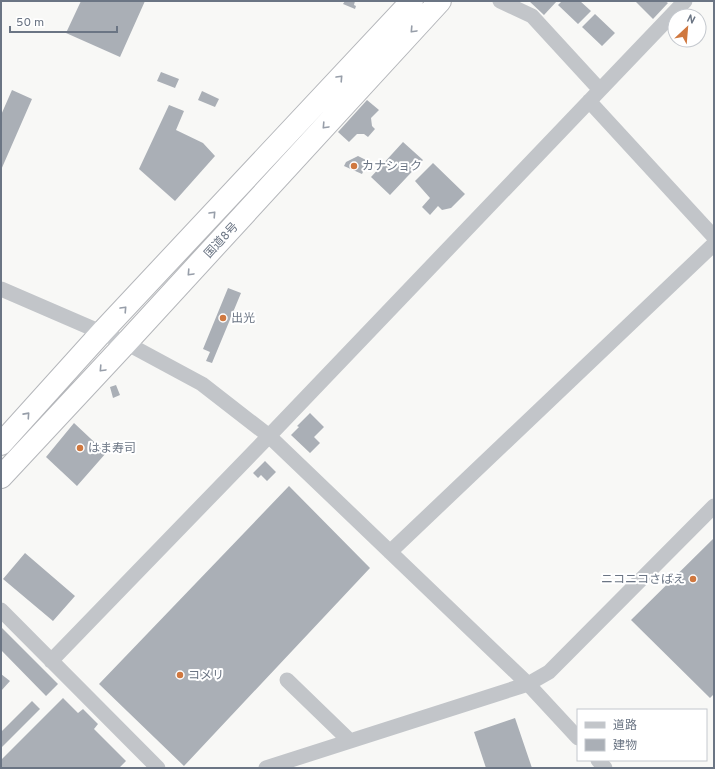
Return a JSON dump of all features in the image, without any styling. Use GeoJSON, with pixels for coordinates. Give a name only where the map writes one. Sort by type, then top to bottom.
{"type":"FeatureCollection","features":[{"type":"Feature","properties":{"kind":"highway","name":"国道8号"},"geometry":{"type":"LineString","coordinates":[[1,444],[102,332],[412,1]]}},
{"type":"Feature","properties":{"kind":"highway","name":"国道8号"},"geometry":{"type":"LineString","coordinates":[[1,477],[440,1]]}},
{"type":"Feature","properties":{"kind":"street"},"geometry":{"type":"LineString","coordinates":[[500,1],[532,16],[600,90]]}},
{"type":"Feature","properties":{"kind":"street"},"geometry":{"type":"LineString","coordinates":[[51,661],[269,436],[685,1]]}},
{"type":"Feature","properties":{"kind":"street"},"geometry":{"type":"LineString","coordinates":[[589,101],[714,237]]}},
{"type":"Feature","properties":{"kind":"street"},"geometry":{"type":"LineString","coordinates":[[390,552],[714,244]]}},
{"type":"Feature","properties":{"kind":"street"},"geometry":{"type":"LineString","coordinates":[[1,289],[126,343],[202,384],[269,436],[528,684],[577,737]]}},
{"type":"Feature","properties":{"kind":"street"},"geometry":{"type":"LineString","coordinates":[[266,768],[528,684],[549,672],[714,506]]}},
{"type":"Feature","properties":{"kind":"street"},"geometry":{"type":"LineString","coordinates":[[1,610],[158,768]]}},
{"type":"Feature","properties":{"kind":"street"},"geometry":{"type":"LineString","coordinates":[[287,680],[350,741]]}},
{"type":"Feature","properties":{"kind":"building"},"geometry":{"type":"Polygon","coordinates":[[[81,1],[145,1],[120,57],[66,33],[81,1]]]}},
{"type":"Feature","properties":{"kind":"building"},"geometry":{"type":"Polygon","coordinates":[[[345,1],[355,1],[355,9],[343,4],[345,1]]]}},
{"type":"Feature","properties":{"kind":"building"},"geometry":{"type":"Polygon","coordinates":[[[529,1],[557,1],[544,15],[529,1]]]}},
{"type":"Feature","properties":{"kind":"building"},"geometry":{"type":"Polygon","coordinates":[[[562,1],[580,1],[591,11],[578,24],[558,5],[562,1]]]}},
{"type":"Feature","properties":{"kind":"building"},"geometry":{"type":"Polygon","coordinates":[[[635,1],[665,1],[668,3],[653,19],[635,1]]]}},
{"type":"Feature","properties":{"kind":"building"},"geometry":{"type":"Polygon","coordinates":[[[595,14],[615,33],[602,46],[582,27],[595,14]]]}},
{"type":"Feature","properties":{"kind":"building"},"geometry":{"type":"Polygon","coordinates":[[[161,72],[179,79],[175,88],[157,81],[161,72]]]}},
{"type":"Feature","properties":{"kind":"building"},"geometry":{"type":"Polygon","coordinates":[[[12,90],[32,99],[1,170],[1,115],[12,90]]]}},
{"type":"Feature","properties":{"kind":"building"},"geometry":{"type":"Polygon","coordinates":[[[202,91],[219,99],[215,107],[198,100],[202,91]]]}},
{"type":"Feature","properties":{"kind":"building"},"geometry":{"type":"Polygon","coordinates":[[[367,100],[379,110],[371,118],[372,126],[375,129],[368,137],[364,134],[357,134],[349,142],[338,132],[367,100]]]}},
{"type":"Feature","properties":{"kind":"building"},"geometry":{"type":"Polygon","coordinates":[[[169,105],[184,111],[176,130],[203,143],[215,156],[175,201],[139,169],[169,105]]]}},
{"type":"Feature","properties":{"kind":"building"},"geometry":{"type":"Polygon","coordinates":[[[403,142],[423,160],[390,195],[371,177],[403,142]]]}},
{"type":"Feature","properties":{"kind":"building"},"geometry":{"type":"Polygon","coordinates":[[[358,156],[368,161],[362,174],[344,166],[346,162],[358,156]]]}},
{"type":"Feature","properties":{"kind":"building"},"geometry":{"type":"Polygon","coordinates":[[[433,163],[465,194],[451,208],[442,210],[438,206],[430,215],[422,207],[430,198],[415,181],[433,163]]]}},
{"type":"Feature","properties":{"kind":"building"},"geometry":{"type":"Polygon","coordinates":[[[228,288],[241,293],[212,363],[206,361],[210,352],[203,349],[228,288]]]}},
{"type":"Feature","properties":{"kind":"building"},"geometry":{"type":"Polygon","coordinates":[[[116,385],[120,395],[113,398],[110,387],[116,385]]]}},
{"type":"Feature","properties":{"kind":"building"},"geometry":{"type":"Polygon","coordinates":[[[310,413],[324,427],[314,437],[320,443],[310,453],[291,435],[299,427],[297,426],[310,413]]]}},
{"type":"Feature","properties":{"kind":"building"},"geometry":{"type":"Polygon","coordinates":[[[74,423],[106,453],[77,486],[46,457],[74,423]]]}},
{"type":"Feature","properties":{"kind":"building"},"geometry":{"type":"Polygon","coordinates":[[[265,461],[276,472],[267,481],[261,475],[258,478],[253,473],[265,461]]]}},
{"type":"Feature","properties":{"kind":"building"},"geometry":{"type":"Polygon","coordinates":[[[289,486],[370,568],[184,766],[99,684],[289,486]]]}},
{"type":"Feature","properties":{"kind":"building","name":"ニコニコさばえ"},"geometry":{"type":"Polygon","coordinates":[[[714,538],[714,694],[710,698],[631,620],[714,538]]]}},
{"type":"Feature","properties":{"kind":"building"},"geometry":{"type":"Polygon","coordinates":[[[25,553],[75,596],[53,621],[3,579],[25,553]]]}},
{"type":"Feature","properties":{"kind":"building"},"geometry":{"type":"Polygon","coordinates":[[[1,627],[58,684],[46,696],[1,650],[1,627]]]}},
{"type":"Feature","properties":{"kind":"building"},"geometry":{"type":"Polygon","coordinates":[[[1,674],[10,681],[1,691],[1,674]]]}},
{"type":"Feature","properties":{"kind":"building"},"geometry":{"type":"Polygon","coordinates":[[[63,698],[78,713],[83,709],[98,724],[94,729],[126,761],[119,768],[1,768],[1,760],[63,698]]]}},
{"type":"Feature","properties":{"kind":"building"},"geometry":{"type":"Polygon","coordinates":[[[32,701],[40,709],[1,748],[1,732],[32,701]]]}},
{"type":"Feature","properties":{"kind":"building"},"geometry":{"type":"Polygon","coordinates":[[[515,718],[532,768],[486,768],[474,732],[515,718]]]}},
{"type":"Feature","properties":{"kind":"place","name":"カナショク"},"geometry":{"type":"Point","coordinates":[354,166]}},
{"type":"Feature","properties":{"kind":"place","name":"出光"},"geometry":{"type":"Point","coordinates":[223,318]}},
{"type":"Feature","properties":{"kind":"place","name":"はま寿司"},"geometry":{"type":"Point","coordinates":[80,448]}},
{"type":"Feature","properties":{"kind":"place","name":"ニコニコさばえ"},"geometry":{"type":"Point","coordinates":[693,579]}},
{"type":"Feature","properties":{"kind":"place","name":"コメリ"},"geometry":{"type":"Point","coordinates":[180,675]}}]}
